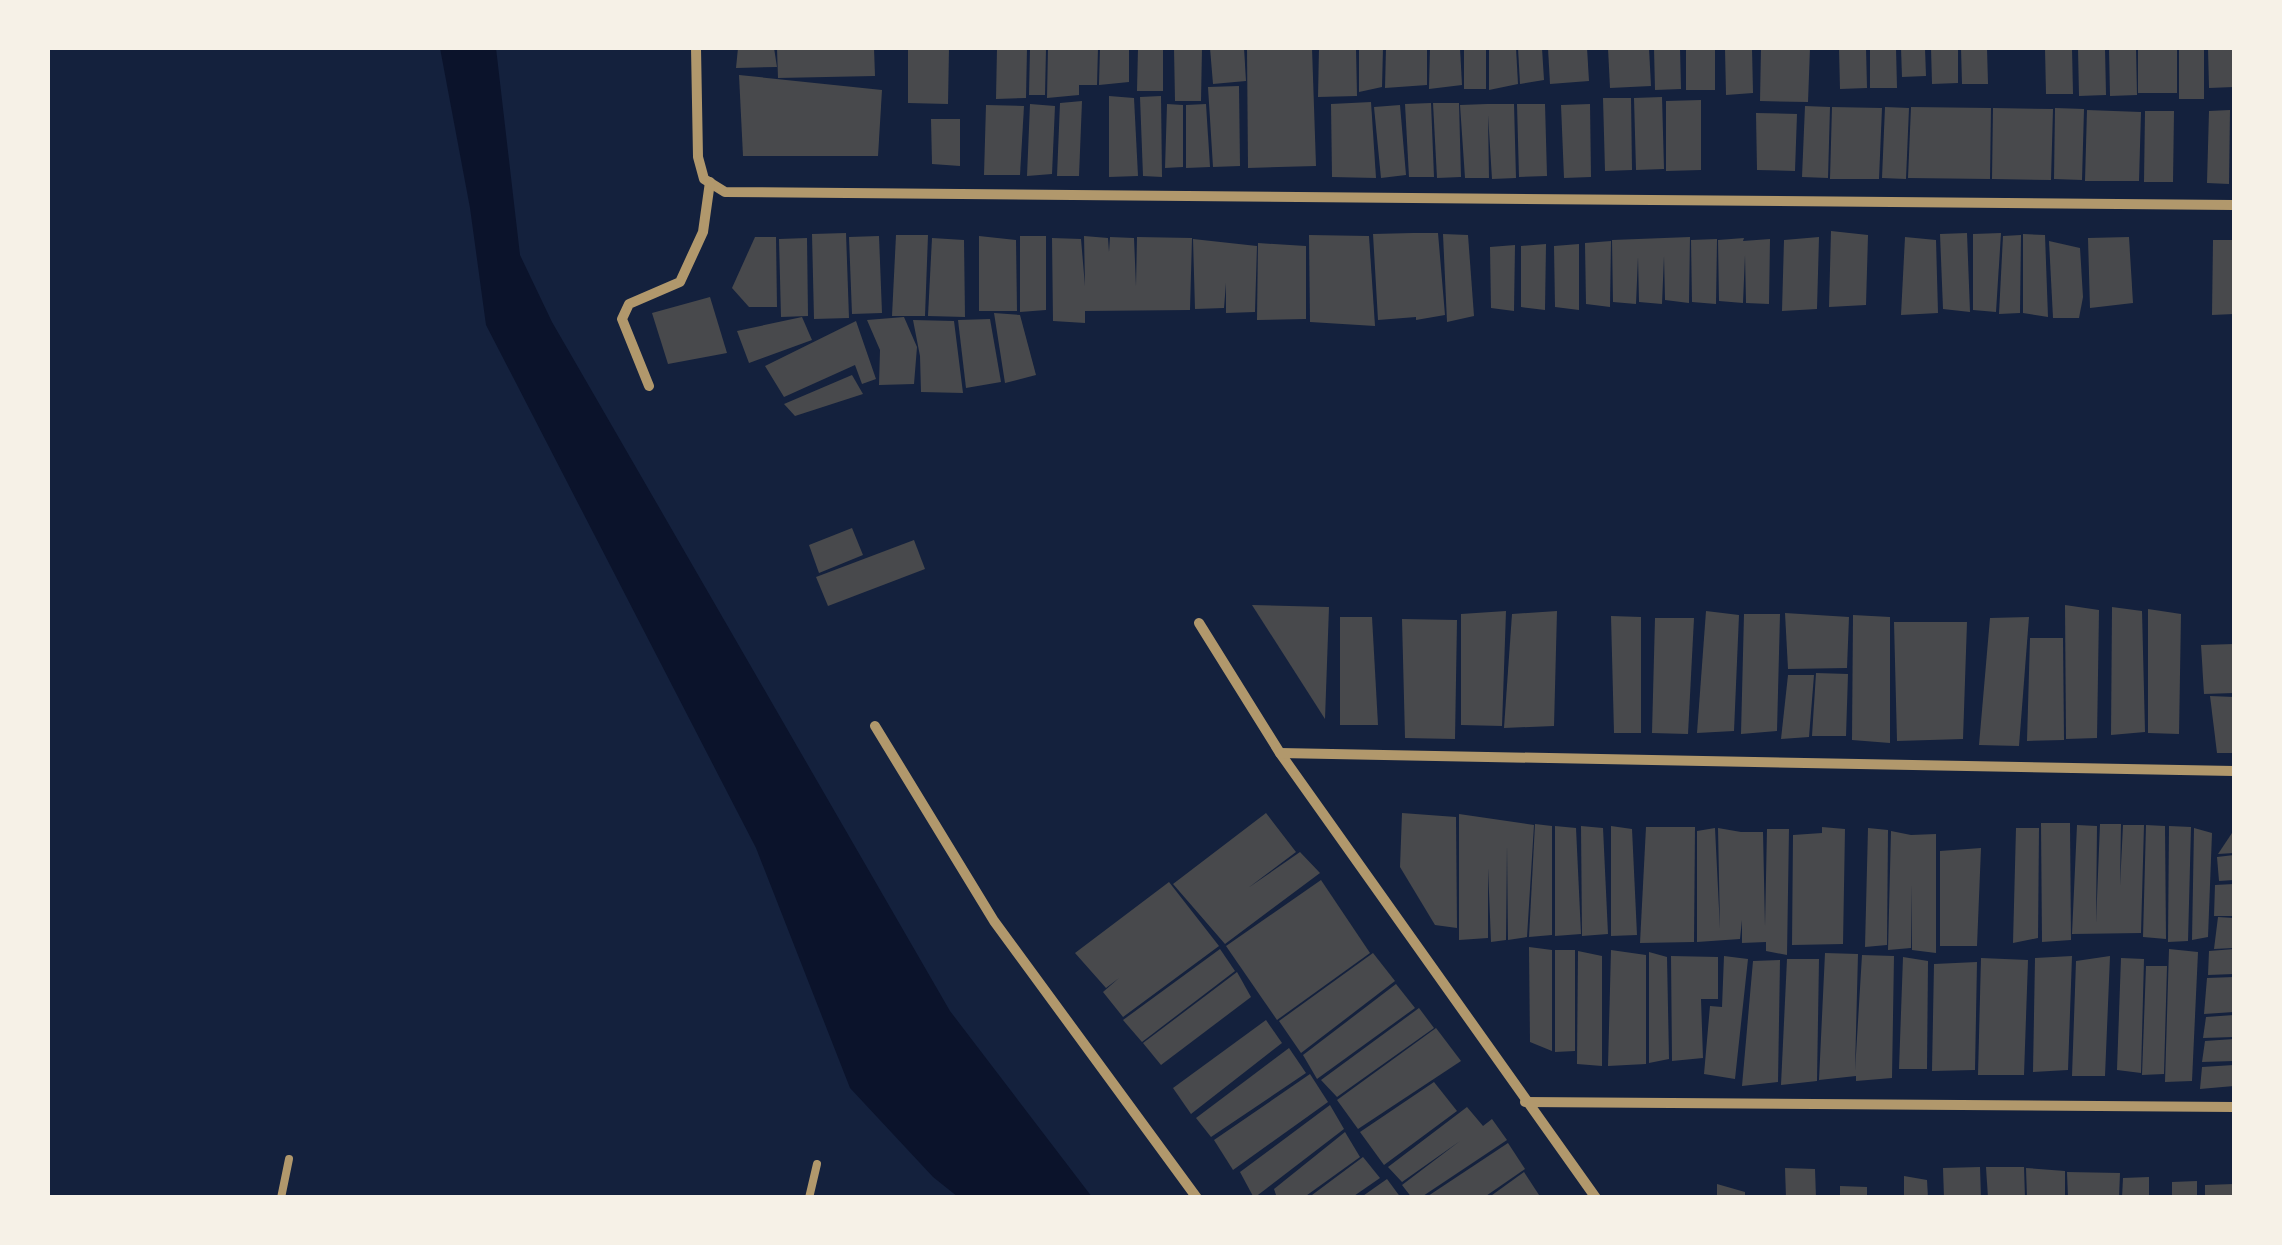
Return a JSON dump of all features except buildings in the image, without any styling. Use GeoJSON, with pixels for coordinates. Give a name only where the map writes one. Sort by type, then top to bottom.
{"type":"FeatureCollection","features":[{"type":"Feature","properties":{"kind":"street"},"geometry":{"type":"LineString","coordinates":[[649,386],[622,319],[629,304],[680,282],[703,232],[707,180],[698,157],[696,48]]}},
{"type":"Feature","properties":{"kind":"street"},"geometry":{"type":"LineString","coordinates":[[707,180],[725,192],[2234,205]]}},
{"type":"Feature","properties":{"kind":"street"},"geometry":{"type":"LineString","coordinates":[[1199,623],[1280,753],[1596,1198]]}},
{"type":"Feature","properties":{"kind":"street"},"geometry":{"type":"LineString","coordinates":[[875,726],[994,921],[1198,1198]]}},
{"type":"Feature","properties":{"kind":"street"},"geometry":{"type":"LineString","coordinates":[[1280,753],[2234,771]]}},
{"type":"Feature","properties":{"kind":"street"},"geometry":{"type":"LineString","coordinates":[[1526,1102],[2234,1107]]}},
{"type":"Feature","properties":{"kind":"lane"},"geometry":{"type":"LineString","coordinates":[[281,1198],[289,1158]]}},
{"type":"Feature","properties":{"kind":"lane"},"geometry":{"type":"LineString","coordinates":[[808,1198],[817,1164]]}},
{"type":"Feature","properties":{"kind":"water"},"geometry":{"type":"Polygon","coordinates":[[[440,48],[496,48],[520,255],[552,322],[950,1011],[1092,1197],[958,1197],[933,1177],[850,1088],[756,848],[486,325],[470,208],[440,48]]]}}]}
